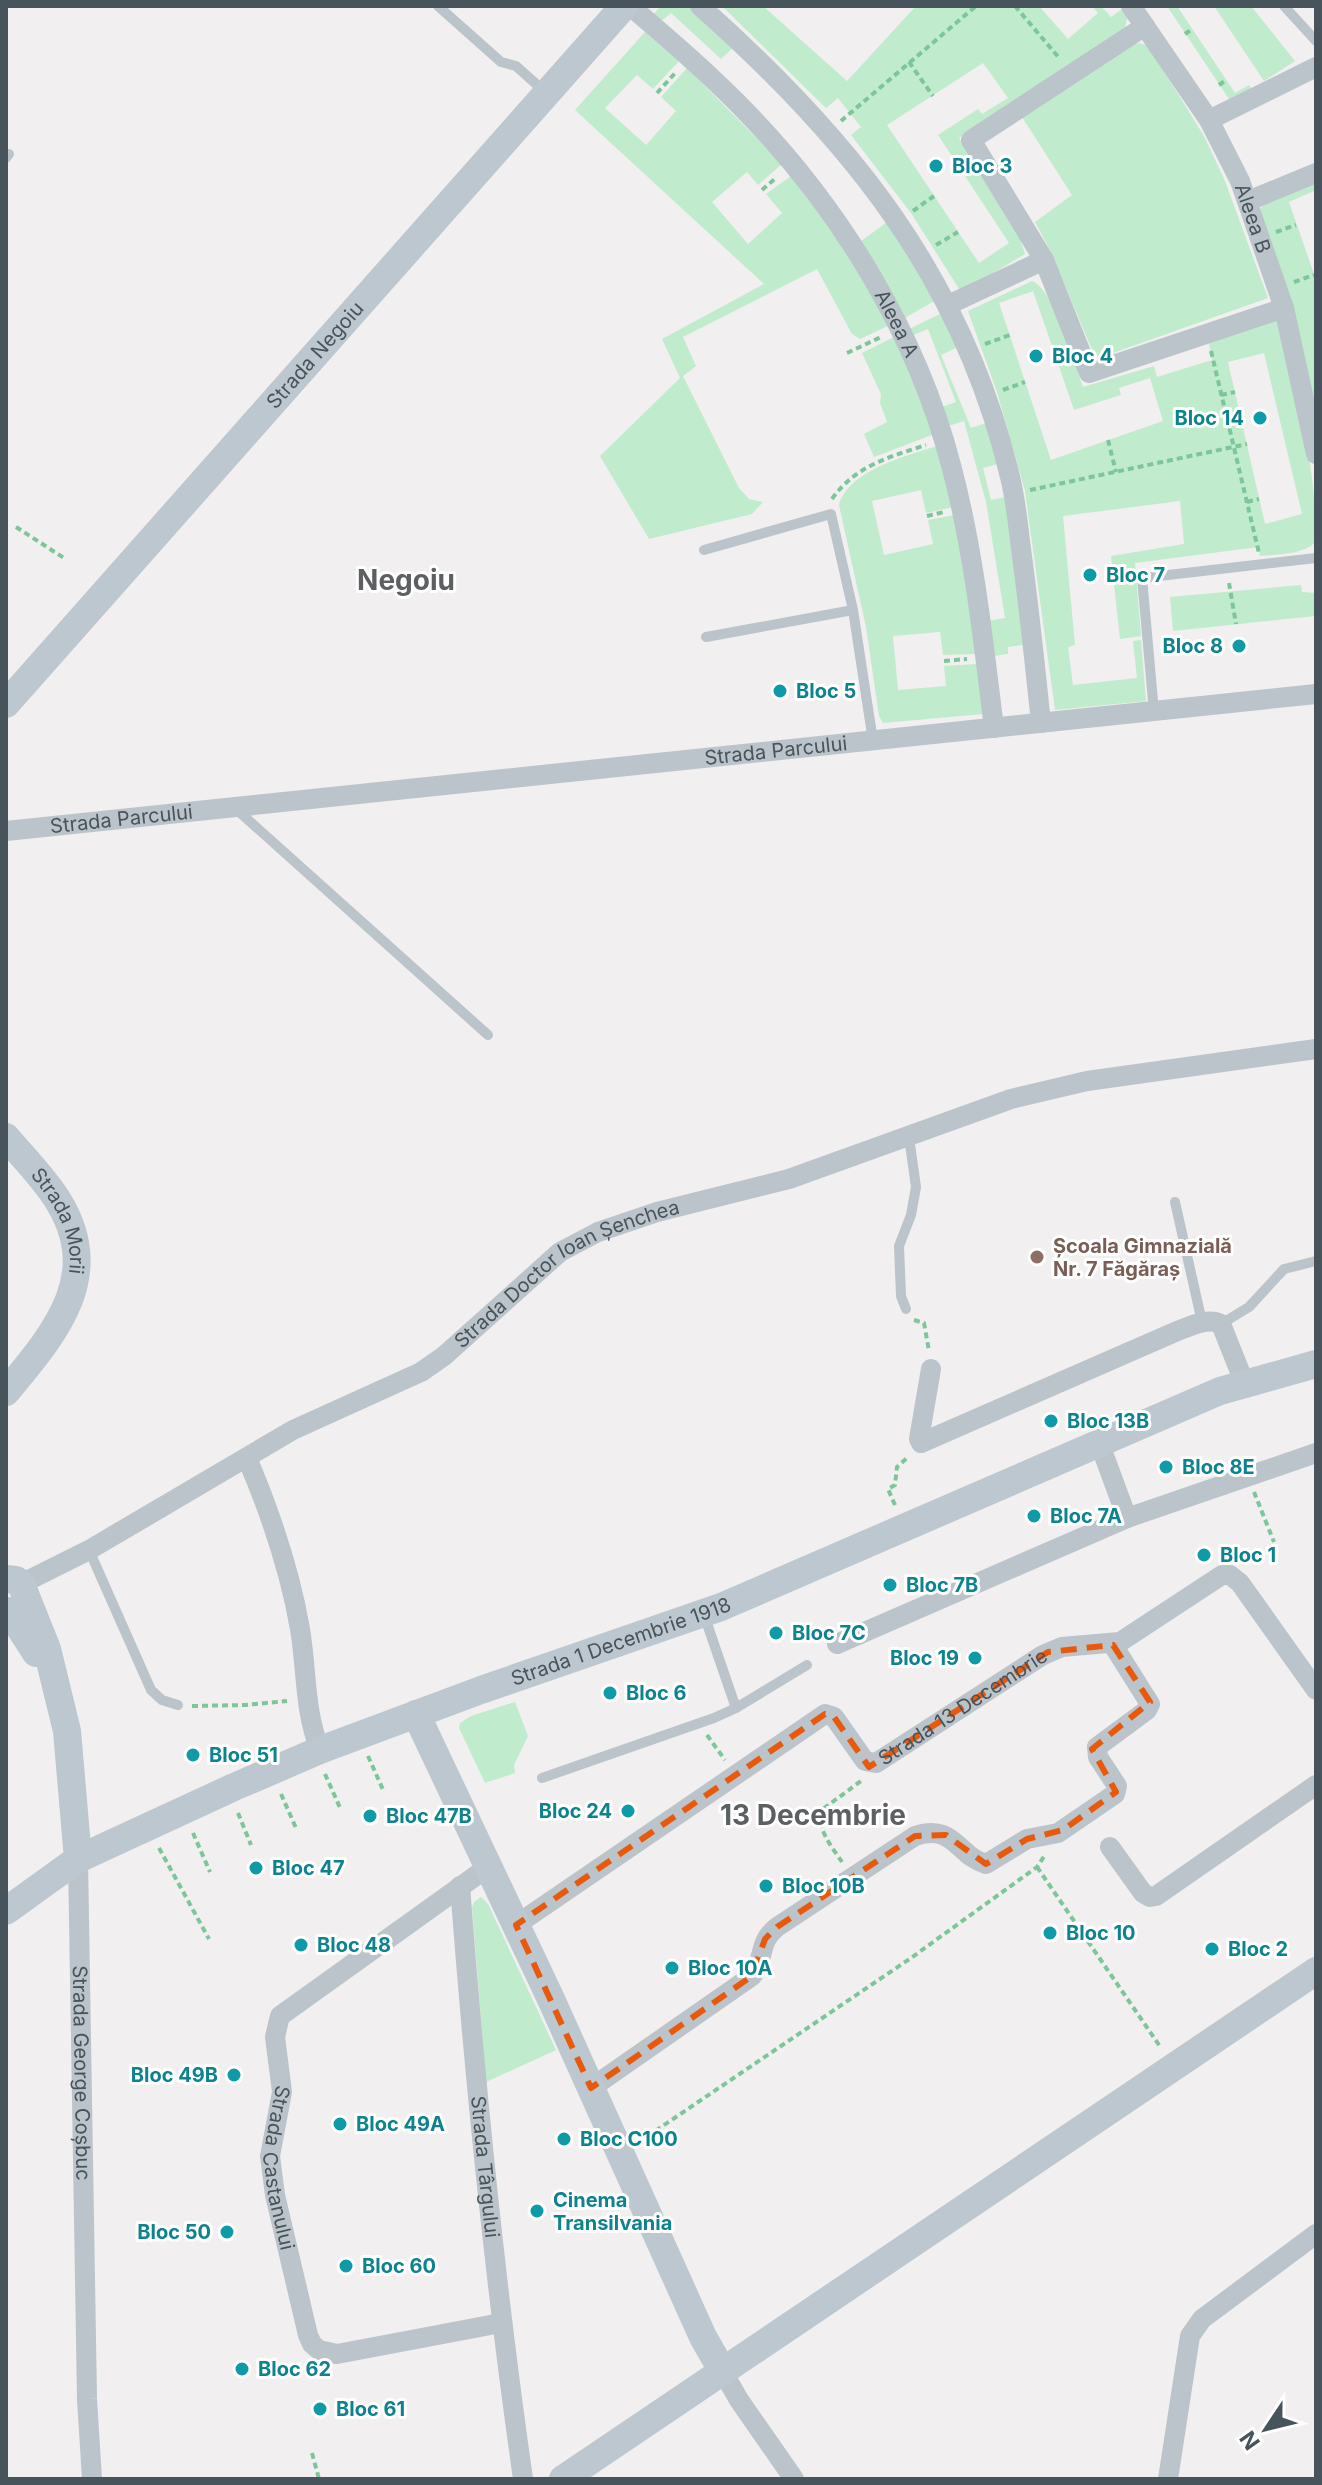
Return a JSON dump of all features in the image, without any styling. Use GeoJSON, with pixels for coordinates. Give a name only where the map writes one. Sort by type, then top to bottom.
{"type":"FeatureCollection","features":[{"type":"Feature","properties":{"kind":"street","name":"Strada Negoiu"},"geometry":{"type":"LineString","coordinates":[[6,704],[627,6]]}},
{"type":"Feature","properties":{"kind":"street","name":"Aleea A"},"geometry":{"type":"LineString","coordinates":[[627,6],[689,58],[749,115],[792,164],[858,255],[899,328],[944,438],[974,568],[994,728]]}},
{"type":"Feature","properties":{"kind":"street"},"geometry":{"type":"LineString","coordinates":[[700,6],[829,131],[920,254],[948,305],[991,411],[1013,495],[1028,597],[1041,723]]}},
{"type":"Feature","properties":{"kind":"street","name":"Aleea B"},"geometry":{"type":"LineString","coordinates":[[1131,6],[1209,120],[1235,169],[1284,308],[1316,454]]}},
{"type":"Feature","properties":{"kind":"street"},"geometry":{"type":"LineString","coordinates":[[1145,26],[971,140],[1044,260],[1089,373],[1284,308]]}},
{"type":"Feature","properties":{"kind":"street"},"geometry":{"type":"LineString","coordinates":[[1209,120],[1316,67]]}},
{"type":"Feature","properties":{"kind":"street"},"geometry":{"type":"LineString","coordinates":[[1248,201],[1316,173]]}},
{"type":"Feature","properties":{"kind":"street"},"geometry":{"type":"LineString","coordinates":[[948,305],[1044,260]]}},
{"type":"Feature","properties":{"kind":"street","name":"Strada Parcului"},"geometry":{"type":"LineString","coordinates":[[6,831],[1316,694]]}},
{"type":"Feature","properties":{"kind":"street","name":"Strada Doctor Ioan Șenchea"},"geometry":{"type":"LineString","coordinates":[[13,1596],[293,1430],[421,1372],[452,1349],[532,1276],[578,1241],[657,1212],[789,1179],[1011,1099],[1050,1088],[1316,1049]]}},
{"type":"Feature","properties":{"kind":"street","name":"Strada Morii"},"geometry":{"type":"LineString","coordinates":[[6,1137],[48,1186],[65,1213],[74,1242],[77,1280],[59,1320],[6,1392]]}},
{"type":"Feature","properties":{"kind":"street"},"geometry":{"type":"LineString","coordinates":[[931,1369],[920,1431],[919,1441],[922,1443],[1211,1323],[1244,1382]]}},
{"type":"Feature","properties":{"kind":"street","name":"Strada 1 Decembrie 1918"},"geometry":{"type":"LineString","coordinates":[[6,1911],[78,1859],[234,1787],[323,1762],[416,1714],[703,1614],[1244,1382],[1316,1364]]}},
{"type":"Feature","properties":{"kind":"street"},"geometry":{"type":"LineString","coordinates":[[1099,1442],[1127,1518]]}},
{"type":"Feature","properties":{"kind":"street"},"geometry":{"type":"LineString","coordinates":[[837,1644],[1127,1518],[1316,1453]]}},
{"type":"Feature","properties":{"kind":"street"},"geometry":{"type":"LineString","coordinates":[[247,1458],[282,1557],[296,1608],[306,1700],[323,1762]]}},
{"type":"Feature","properties":{"kind":"street","name":"Strada 13 Decembrie"},"geometry":{"type":"LineString","coordinates":[[516,1925],[828,1713],[865,1761],[872,1764],[1048,1652],[1062,1647],[1113,1645],[1215,1578],[1230,1575],[1240,1583],[1316,1690]]}},
{"type":"Feature","properties":{"kind":"street","name":"Strada George Coșbuc"},"geometry":{"type":"LineString","coordinates":[[13,1596],[36,1654],[50,1668],[67,1731],[78,1859],[87,2399],[92,2479]]}},
{"type":"Feature","properties":{"kind":"street"},"geometry":{"type":"LineString","coordinates":[[591,2088],[752,1976],[759,1967],[767,1935],[921,1834],[939,1833],[951,1838],[986,1864],[1027,1839],[1063,1830],[1116,1792],[1116,1784],[1096,1749],[1150,1706],[1149,1699],[1113,1645]]}},
{"type":"Feature","properties":{"kind":"street"},"geometry":{"type":"LineString","coordinates":[[416,1714],[516,1925],[703,2337],[739,2400],[794,2479]]}},
{"type":"Feature","properties":{"kind":"street"},"geometry":{"type":"LineString","coordinates":[[1110,1847],[1143,1893],[1156,1896],[1316,1785]]}},
{"type":"Feature","properties":{"kind":"street"},"geometry":{"type":"LineString","coordinates":[[460,1886],[488,1867]]}},
{"type":"Feature","properties":{"kind":"street","name":"Strada Castanului"},"geometry":{"type":"LineString","coordinates":[[460,1886],[280,2016],[275,2037],[282,2092],[271,2137],[271,2174],[308,2335],[319,2350],[337,2354],[501,2323]]}},
{"type":"Feature","properties":{"kind":"street","name":"Strada Târgului"},"geometry":{"type":"LineString","coordinates":[[460,1886],[471,2029],[501,2323],[523,2479]]}},
{"type":"Feature","properties":{"kind":"street"},"geometry":{"type":"LineString","coordinates":[[563,2479],[1316,1971]]}},
{"type":"Feature","properties":{"kind":"street"},"geometry":{"type":"LineString","coordinates":[[1168,2479],[1190,2336],[1194,2328],[1316,2234]]}},
{"type":"Feature","properties":{"kind":"lane"},"geometry":{"type":"LineString","coordinates":[[438,6],[501,62],[516,66],[547,94]]}},
{"type":"Feature","properties":{"kind":"lane"},"geometry":{"type":"LineString","coordinates":[[1284,6],[1316,41]]}},
{"type":"Feature","properties":{"kind":"lane"},"geometry":{"type":"LineString","coordinates":[[704,550],[831,514],[853,610],[873,741]]}},
{"type":"Feature","properties":{"kind":"lane"},"geometry":{"type":"LineString","coordinates":[[1154,712],[1142,578],[1316,558]]}},
{"type":"Feature","properties":{"kind":"lane"},"geometry":{"type":"LineString","coordinates":[[706,637],[853,610]]}},
{"type":"Feature","properties":{"kind":"lane"},"geometry":{"type":"LineString","coordinates":[[236,809],[488,1035]]}},
{"type":"Feature","properties":{"kind":"lane"},"geometry":{"type":"LineString","coordinates":[[906,1309],[901,1296],[899,1246],[911,1215],[916,1187],[909,1137]]}},
{"type":"Feature","properties":{"kind":"lane"},"geometry":{"type":"LineString","coordinates":[[1175,1202],[1211,1323],[1249,1307],[1284,1269],[1316,1261]]}},
{"type":"Feature","properties":{"kind":"lane"},"geometry":{"type":"LineString","coordinates":[[89,1550],[151,1690],[162,1700],[178,1705]]}},
{"type":"Feature","properties":{"kind":"lane"},"geometry":{"type":"LineString","coordinates":[[703,1614],[736,1708]]}},
{"type":"Feature","properties":{"kind":"lane"},"geometry":{"type":"LineString","coordinates":[[542,1778],[736,1708],[807,1665]]}},
{"type":"Feature","properties":{"kind":"path"},"geometry":{"type":"LineString","coordinates":[[829,131],[976,6]]}},
{"type":"Feature","properties":{"kind":"path"},"geometry":{"type":"LineString","coordinates":[[1015,6],[1073,74]]}},
{"type":"Feature","properties":{"kind":"path"},"geometry":{"type":"LineString","coordinates":[[1185,34],[1192,29]]}},
{"type":"Feature","properties":{"kind":"path"},"geometry":{"type":"LineString","coordinates":[[657,93],[689,58]]}},
{"type":"Feature","properties":{"kind":"path"},"geometry":{"type":"LineString","coordinates":[[909,62],[933,96]]}},
{"type":"Feature","properties":{"kind":"path"},"geometry":{"type":"LineString","coordinates":[[1219,85],[1226,80]]}},
{"type":"Feature","properties":{"kind":"path"},"geometry":{"type":"LineString","coordinates":[[898,222],[934,196]]}},
{"type":"Feature","properties":{"kind":"path"},"geometry":{"type":"LineString","coordinates":[[920,254],[958,232]]}},
{"type":"Feature","properties":{"kind":"path"},"geometry":{"type":"LineString","coordinates":[[847,353],[899,328]]}},
{"type":"Feature","properties":{"kind":"path"},"geometry":{"type":"LineString","coordinates":[[1207,333],[1262,564]]}},
{"type":"Feature","properties":{"kind":"path"},"geometry":{"type":"LineString","coordinates":[[1221,395],[1235,392]]}},
{"type":"Feature","properties":{"kind":"path"},"geometry":{"type":"LineString","coordinates":[[831,514],[831,501],[847,480],[859,471],[944,438]]}},
{"type":"Feature","properties":{"kind":"path"},"geometry":{"type":"LineString","coordinates":[[1108,440],[1116,472]]}},
{"type":"Feature","properties":{"kind":"path"},"geometry":{"type":"LineString","coordinates":[[1013,495],[1247,444]]}},
{"type":"Feature","properties":{"kind":"path"},"geometry":{"type":"LineString","coordinates":[[1247,502],[1259,499]]}},
{"type":"Feature","properties":{"kind":"path"},"geometry":{"type":"LineString","coordinates":[[16,527],[64,558]]}},
{"type":"Feature","properties":{"kind":"path"},"geometry":{"type":"LineString","coordinates":[[1227,568],[1236,624]]}},
{"type":"Feature","properties":{"kind":"path"},"geometry":{"type":"LineString","coordinates":[[906,1309],[908,1318],[924,1323],[931,1369]]}},
{"type":"Feature","properties":{"kind":"path"},"geometry":{"type":"LineString","coordinates":[[897,1511],[888,1489],[895,1485],[897,1467],[922,1443]]}},
{"type":"Feature","properties":{"kind":"path"},"geometry":{"type":"LineString","coordinates":[[1248,1475],[1274,1542]]}},
{"type":"Feature","properties":{"kind":"path"},"geometry":{"type":"LineString","coordinates":[[178,1705],[245,1705],[306,1700]]}},
{"type":"Feature","properties":{"kind":"path"},"geometry":{"type":"LineString","coordinates":[[699,1723],[736,1776]]}},
{"type":"Feature","properties":{"kind":"path"},"geometry":{"type":"LineString","coordinates":[[368,1756],[384,1792]]}},
{"type":"Feature","properties":{"kind":"path"},"geometry":{"type":"LineString","coordinates":[[323,1762],[341,1810]]}},
{"type":"Feature","properties":{"kind":"path"},"geometry":{"type":"LineString","coordinates":[[851,1878],[820,1824],[820,1815],[823,1809],[866,1777],[872,1764]]}},
{"type":"Feature","properties":{"kind":"path"},"geometry":{"type":"LineString","coordinates":[[281,1794],[296,1828]]}},
{"type":"Feature","properties":{"kind":"path"},"geometry":{"type":"LineString","coordinates":[[238,1813],[251,1845]]}},
{"type":"Feature","properties":{"kind":"path"},"geometry":{"type":"LineString","coordinates":[[621,2154],[898,1967],[1037,1867],[1063,1830]]}},
{"type":"Feature","properties":{"kind":"path"},"geometry":{"type":"LineString","coordinates":[[193,1833],[210,1872]]}},
{"type":"Feature","properties":{"kind":"path"},"geometry":{"type":"LineString","coordinates":[[159,1848],[209,1939]]}},
{"type":"Feature","properties":{"kind":"path"},"geometry":{"type":"LineString","coordinates":[[1037,1867],[1161,2048]]}},
{"type":"Feature","properties":{"kind":"path"},"geometry":{"type":"LineString","coordinates":[[312,2453],[319,2479]]}},
{"type":"Feature","properties":{"kind":"highlighted area"},"geometry":{"type":"Polygon","coordinates":[[[1113,1645],[1150,1702],[1092,1749],[1116,1792],[1063,1830],[1027,1839],[986,1864],[946,1835],[915,1836],[777,1927],[765,1939],[752,1976],[591,2088],[516,1925],[825,1714],[834,1717],[869,1767],[1048,1652],[1113,1645]]]}},
{"type":"Feature","properties":{"kind":"green space"},"geometry":{"type":"Polygon","coordinates":[[[661,6],[693,6],[736,45],[721,59],[671,13],[659,23],[652,16],[661,6]]]}},
{"type":"Feature","properties":{"kind":"green space"},"geometry":{"type":"Polygon","coordinates":[[[722,6],[763,6],[847,81],[916,6],[1039,6],[1068,39],[1098,13],[1092,6],[1101,6],[1111,17],[1122,9],[1128,14],[1125,28],[959,138],[1013,218],[1025,254],[961,292],[911,213],[851,135],[861,127],[838,98],[826,108],[722,6]],[[983,63],[887,125],[979,263],[1009,243],[938,135],[978,109],[982,114],[1008,98],[983,63]]]}},
{"type":"Feature","properties":{"kind":"green space"},"geometry":{"type":"Polygon","coordinates":[[[1167,6],[1177,6],[1235,93],[1249,85],[1254,92],[1233,105],[1167,6]]]}},
{"type":"Feature","properties":{"kind":"green space"},"geometry":{"type":"Polygon","coordinates":[[[1214,6],[1251,6],[1295,61],[1264,81],[1214,6]]]}},
{"type":"Feature","properties":{"kind":"green space"},"geometry":{"type":"Polygon","coordinates":[[[645,32],[679,61],[653,89],[637,75],[605,108],[646,145],[676,111],[661,97],[687,68],[782,164],[758,185],[747,172],[712,202],[748,244],[782,213],[766,194],[791,176],[842,244],[890,325],[860,339],[852,334],[817,269],[683,337],[696,366],[683,376],[739,488],[749,499],[763,502],[752,514],[649,539],[600,456],[680,378],[662,339],[764,284],[575,110],[645,32]]]}},
{"type":"Feature","properties":{"kind":"green space"},"geometry":{"type":"Polygon","coordinates":[[[1140,43],[1148,46],[1204,136],[1225,181],[1268,298],[1096,359],[1035,222],[1072,195],[1022,117],[1132,45],[1140,43]]]}},
{"type":"Feature","properties":{"kind":"green space"},"geometry":{"type":"Polygon","coordinates":[[[1316,185],[1316,190],[1289,202],[1316,280],[1316,411],[1260,210],[1263,203],[1316,185]]]}},
{"type":"Feature","properties":{"kind":"green space"},"geometry":{"type":"Polygon","coordinates":[[[894,217],[943,296],[903,319],[857,244],[894,217]]]}},
{"type":"Feature","properties":{"kind":"green space"},"geometry":{"type":"Polygon","coordinates":[[[1032,281],[1049,298],[1056,312],[1083,387],[1154,366],[1157,377],[1212,360],[1208,339],[1278,319],[1304,429],[1313,486],[1316,542],[1297,552],[1282,554],[1260,556],[1258,547],[1135,563],[1141,636],[1120,639],[1111,556],[1184,544],[1180,501],[1063,516],[1075,645],[1068,647],[1073,685],[1137,678],[1133,641],[1141,640],[1146,701],[1055,710],[1025,491],[997,392],[968,311],[1032,281]],[[1033,291],[999,303],[1051,460],[1163,421],[1150,378],[1119,388],[1121,395],[1074,410],[1033,291]],[[1264,353],[1228,362],[1265,524],[1302,514],[1264,353]]]}},
{"type":"Feature","properties":{"kind":"green space"},"geometry":{"type":"Polygon","coordinates":[[[944,312],[958,347],[941,355],[971,428],[990,422],[1002,463],[983,468],[991,500],[1006,497],[1027,644],[1008,647],[1008,654],[993,656],[987,621],[1005,618],[986,502],[964,421],[942,428],[936,409],[956,402],[928,329],[904,339],[901,333],[944,312]]]}},
{"type":"Feature","properties":{"kind":"green space"},"geometry":{"type":"Polygon","coordinates":[[[898,335],[937,433],[874,457],[864,434],[887,422],[880,403],[881,394],[862,353],[898,335]]]}},
{"type":"Feature","properties":{"kind":"green space"},"geometry":{"type":"Polygon","coordinates":[[[940,445],[954,507],[926,513],[921,490],[872,501],[884,555],[933,544],[928,520],[955,515],[976,654],[943,655],[940,632],[893,636],[898,690],[946,686],[944,666],[977,664],[983,714],[883,723],[879,716],[866,627],[839,505],[854,482],[867,473],[940,445]]]}},
{"type":"Feature","properties":{"kind":"green space"},"geometry":{"type":"Polygon","coordinates":[[[1301,585],[1302,592],[1316,593],[1316,616],[1173,631],[1170,597],[1301,585]]]}},
{"type":"Feature","properties":{"kind":"green space"},"geometry":{"type":"Polygon","coordinates":[[[515,1702],[528,1736],[514,1765],[515,1773],[485,1783],[459,1728],[460,1723],[471,1716],[515,1702]]]}},
{"type":"Feature","properties":{"kind":"green space"},"geometry":{"type":"Polygon","coordinates":[[[481,1897],[488,1904],[556,2050],[486,2082],[472,1907],[481,1897]]]}},
{"type":"Feature","properties":{"kind":"place","name":"Bloc 3"},"geometry":{"type":"Point","coordinates":[936,166]}},
{"type":"Feature","properties":{"kind":"place","name":"Bloc 4"},"geometry":{"type":"Point","coordinates":[1036,356]}},
{"type":"Feature","properties":{"kind":"place","name":"Bloc 14"},"geometry":{"type":"Point","coordinates":[1260,418]}},
{"type":"Feature","properties":{"kind":"place","name":"Bloc 7"},"geometry":{"type":"Point","coordinates":[1090,575]}},
{"type":"Feature","properties":{"kind":"place","name":"Bloc 8"},"geometry":{"type":"Point","coordinates":[1239,646]}},
{"type":"Feature","properties":{"kind":"place","name":"Bloc 5"},"geometry":{"type":"Point","coordinates":[780,691]}},
{"type":"Feature","properties":{"kind":"place","name":"Școala Gimnazială Nr. 7 Făgăraș"},"geometry":{"type":"Point","coordinates":[1037,1257]}},
{"type":"Feature","properties":{"kind":"place","name":"Bloc 13B"},"geometry":{"type":"Point","coordinates":[1051,1421]}},
{"type":"Feature","properties":{"kind":"place","name":"Bloc 8E"},"geometry":{"type":"Point","coordinates":[1166,1467]}},
{"type":"Feature","properties":{"kind":"place","name":"Bloc 7A"},"geometry":{"type":"Point","coordinates":[1034,1516]}},
{"type":"Feature","properties":{"kind":"place","name":"Bloc 1"},"geometry":{"type":"Point","coordinates":[1204,1555]}},
{"type":"Feature","properties":{"kind":"place","name":"Bloc 7B"},"geometry":{"type":"Point","coordinates":[890,1585]}},
{"type":"Feature","properties":{"kind":"place","name":"Bloc 7C"},"geometry":{"type":"Point","coordinates":[776,1633]}},
{"type":"Feature","properties":{"kind":"place","name":"Bloc 19"},"geometry":{"type":"Point","coordinates":[975,1658]}},
{"type":"Feature","properties":{"kind":"place","name":"Bloc 6"},"geometry":{"type":"Point","coordinates":[610,1693]}},
{"type":"Feature","properties":{"kind":"place","name":"Bloc 51"},"geometry":{"type":"Point","coordinates":[193,1755]}},
{"type":"Feature","properties":{"kind":"place","name":"Bloc 24"},"geometry":{"type":"Point","coordinates":[628,1811]}},
{"type":"Feature","properties":{"kind":"place","name":"Bloc 47B"},"geometry":{"type":"Point","coordinates":[370,1816]}},
{"type":"Feature","properties":{"kind":"place","name":"Bloc 47"},"geometry":{"type":"Point","coordinates":[256,1868]}},
{"type":"Feature","properties":{"kind":"place","name":"Bloc 10B"},"geometry":{"type":"Point","coordinates":[766,1886]}},
{"type":"Feature","properties":{"kind":"place","name":"Bloc 10"},"geometry":{"type":"Point","coordinates":[1050,1933]}},
{"type":"Feature","properties":{"kind":"place","name":"Bloc 48"},"geometry":{"type":"Point","coordinates":[301,1945]}},
{"type":"Feature","properties":{"kind":"place","name":"Bloc 2"},"geometry":{"type":"Point","coordinates":[1212,1949]}},
{"type":"Feature","properties":{"kind":"place","name":"Bloc 10A"},"geometry":{"type":"Point","coordinates":[672,1968]}},
{"type":"Feature","properties":{"kind":"place","name":"Bloc 49B"},"geometry":{"type":"Point","coordinates":[234,2075]}},
{"type":"Feature","properties":{"kind":"place","name":"Bloc 49A"},"geometry":{"type":"Point","coordinates":[340,2124]}},
{"type":"Feature","properties":{"kind":"place","name":"Bloc C100"},"geometry":{"type":"Point","coordinates":[564,2139]}},
{"type":"Feature","properties":{"kind":"place","name":"Cinema Transilvania"},"geometry":{"type":"Point","coordinates":[537,2211]}},
{"type":"Feature","properties":{"kind":"place","name":"Bloc 50"},"geometry":{"type":"Point","coordinates":[227,2232]}},
{"type":"Feature","properties":{"kind":"place","name":"Bloc 60"},"geometry":{"type":"Point","coordinates":[346,2266]}},
{"type":"Feature","properties":{"kind":"place","name":"Bloc 62"},"geometry":{"type":"Point","coordinates":[242,2369]}},
{"type":"Feature","properties":{"kind":"place","name":"Bloc 61"},"geometry":{"type":"Point","coordinates":[320,2409]}},
{"type":"Feature","properties":{"kind":"district","name":"Negoiu"},"geometry":{"type":"Point","coordinates":[406,580]}},
{"type":"Feature","properties":{"kind":"district","name":"13 Decembrie"},"geometry":{"type":"Point","coordinates":[813,1815]}}]}
